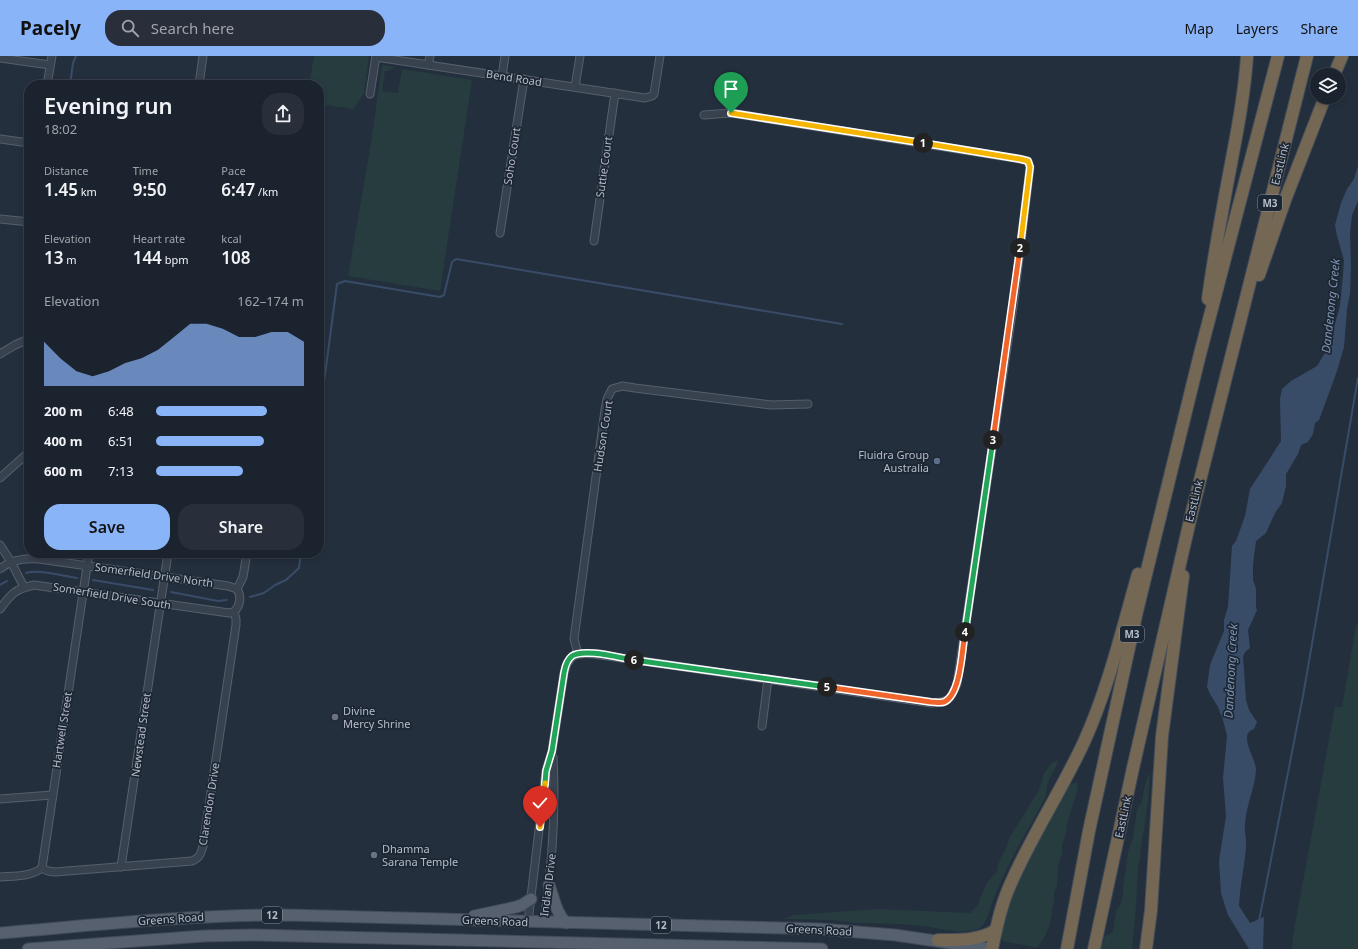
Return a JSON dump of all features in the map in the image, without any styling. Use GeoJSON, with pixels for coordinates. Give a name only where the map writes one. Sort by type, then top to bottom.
{"type":"FeatureCollection","features":[{"type":"Feature","properties":{"kind":"highway"},"geometry":{"type":"LineString","coordinates":[[1200,354],[1211,274],[1240,116],[1246,56]]}},
{"type":"Feature","properties":{"kind":"highway","name":"M3"},"geometry":{"type":"LineString","coordinates":[[1067,949],[1089,831],[1137,611],[1200,354],[1278,56]]}},
{"type":"Feature","properties":{"kind":"highway","name":"EastLink"},"geometry":{"type":"LineString","coordinates":[[1094,949],[1190,516],[1307,56]]}},
{"type":"Feature","properties":{"kind":"highway"},"geometry":{"type":"LineString","coordinates":[[1337,68],[1342,56]]}},
{"type":"Feature","properties":{"kind":"highway"},"geometry":{"type":"LineString","coordinates":[[1232,349],[1285,200],[1322,104]]}},
{"type":"Feature","properties":{"kind":"highway"},"geometry":{"type":"LineString","coordinates":[[991,949],[1003,902],[1012,880],[1068,774],[1093,720],[1116,651],[1179,437]]}},
{"type":"Feature","properties":{"kind":"highway"},"geometry":{"type":"LineString","coordinates":[[1146,949],[1151,910],[1161,746],[1190,516]]}},
{"type":"Feature","properties":{"kind":"highway"},"geometry":{"type":"LineString","coordinates":[[1151,910],[1154,949]]}},
{"type":"Feature","properties":{"kind":"highway"},"geometry":{"type":"LineString","coordinates":[[938,940],[973,938],[989,934],[996,930]]}},
{"type":"Feature","properties":{"kind":"main road"},"geometry":{"type":"LineString","coordinates":[[549,885],[557,910],[566,923]]}},
{"type":"Feature","properties":{"kind":"main road"},"geometry":{"type":"LineString","coordinates":[[455,920],[516,907],[525,904],[531,899]]}},
{"type":"Feature","properties":{"kind":"main road","name":"Greens Road"},"geometry":{"type":"LineString","coordinates":[[0,933],[131,922],[235,916],[293,916],[820,929],[938,940],[991,949]]}},
{"type":"Feature","properties":{"kind":"main road"},"geometry":{"type":"LineString","coordinates":[[131,922],[128,931],[133,941]]}},
{"type":"Feature","properties":{"kind":"main road"},"geometry":{"type":"LineString","coordinates":[[524,945],[528,922]]}},
{"type":"Feature","properties":{"kind":"main road"},"geometry":{"type":"LineString","coordinates":[[541,945],[544,922]]}},
{"type":"Feature","properties":{"kind":"main road","name":"Greens Road"},"geometry":{"type":"LineString","coordinates":[[28,949],[204,936],[253,935],[500,941],[524,945],[623,944],[822,949]]}},
{"type":"Feature","properties":{"kind":"main road"},"geometry":{"type":"LineString","coordinates":[[500,941],[508,949]]}},
{"type":"Feature","properties":{"kind":"main road"},"geometry":{"type":"LineString","coordinates":[[586,949],[623,944]]}},
{"type":"Feature","properties":{"kind":"street"},"geometry":{"type":"LineString","coordinates":[[48,80],[52,56]]}},
{"type":"Feature","properties":{"kind":"street"},"geometry":{"type":"LineString","coordinates":[[200,80],[203,56]]}},
{"type":"Feature","properties":{"kind":"street"},"geometry":{"type":"LineString","coordinates":[[428,65],[430,56]]}},
{"type":"Feature","properties":{"kind":"street"},"geometry":{"type":"LineString","coordinates":[[502,76],[505,56]]}},
{"type":"Feature","properties":{"kind":"street"},"geometry":{"type":"LineString","coordinates":[[575,87],[580,56]]}},
{"type":"Feature","properties":{"kind":"street","name":"Bend Road"},"geometry":{"type":"LineString","coordinates":[[376,57],[645,98],[654,94],[660,56]]}},
{"type":"Feature","properties":{"kind":"street"},"geometry":{"type":"LineString","coordinates":[[370,94],[376,57]]}},
{"type":"Feature","properties":{"kind":"street"},"geometry":{"type":"LineString","coordinates":[[0,58],[50,65]]}},
{"type":"Feature","properties":{"kind":"street","name":"Soho Court"},"geometry":{"type":"LineString","coordinates":[[500,233],[524,80]]}},
{"type":"Feature","properties":{"kind":"street","name":"Suttie Court"},"geometry":{"type":"LineString","coordinates":[[594,241],[615,93]]}},
{"type":"Feature","properties":{"kind":"street"},"geometry":{"type":"LineString","coordinates":[[578,654],[594,654],[931,702],[943,702],[952,696],[957,684],[1014,300],[1030,167],[1028,161],[731,113],[704,115]]}},
{"type":"Feature","properties":{"kind":"street"},"geometry":{"type":"LineString","coordinates":[[0,139],[24,142]]}},
{"type":"Feature","properties":{"kind":"street"},"geometry":{"type":"LineString","coordinates":[[0,219],[24,221]]}},
{"type":"Feature","properties":{"kind":"street"},"geometry":{"type":"LineString","coordinates":[[0,354],[15,345],[24,342]]}},
{"type":"Feature","properties":{"kind":"street","name":"Hudson Court"},"geometry":{"type":"LineString","coordinates":[[578,654],[574,639],[605,410],[607,399],[612,389],[622,386],[771,405],[808,404]]}},
{"type":"Feature","properties":{"kind":"street"},"geometry":{"type":"LineString","coordinates":[[0,478],[24,456]]}},
{"type":"Feature","properties":{"kind":"street"},"geometry":{"type":"LineString","coordinates":[[0,545],[24,587],[10,595],[0,609]]}},
{"type":"Feature","properties":{"kind":"street","name":"Somerfield Drive North"},"geometry":{"type":"LineString","coordinates":[[0,569],[11,562],[30,558],[228,586],[237,589]]}},
{"type":"Feature","properties":{"kind":"street","name":"Hartwell Street"},"geometry":{"type":"LineString","coordinates":[[42,868],[88,558]]}},
{"type":"Feature","properties":{"kind":"street","name":"Newstead Street"},"geometry":{"type":"LineString","coordinates":[[121,867],[167,558]]}},
{"type":"Feature","properties":{"kind":"street","name":"Clarendon Drive"},"geometry":{"type":"LineString","coordinates":[[42,868],[55,872],[192,861],[197,859],[201,852],[236,625],[234,612],[240,600],[237,589],[243,576],[246,558]]}},
{"type":"Feature","properties":{"kind":"street","name":"Somerfield Drive South"},"geometry":{"type":"LineString","coordinates":[[24,587],[39,585],[229,613],[234,612]]}},
{"type":"Feature","properties":{"kind":"street","name":"Indian Drive"},"geometry":{"type":"LineString","coordinates":[[528,922],[546,771],[552,751],[565,668],[571,657],[578,654]]}},
{"type":"Feature","properties":{"kind":"street"},"geometry":{"type":"LineString","coordinates":[[762,726],[768,679]]}},
{"type":"Feature","properties":{"kind":"street","name":"Indian Drive"},"geometry":{"type":"LineString","coordinates":[[544,922],[553,844],[552,751]]}},
{"type":"Feature","properties":{"kind":"street"},"geometry":{"type":"LineString","coordinates":[[0,799],[52,795]]}},
{"type":"Feature","properties":{"kind":"street"},"geometry":{"type":"LineString","coordinates":[[0,877],[36,873],[42,868]]}},
{"type":"Feature","properties":{"kind":"green space"},"geometry":{"type":"Polygon","coordinates":[[[314,56],[369,56],[364,93],[353,109],[324,105],[324,80],[310,80],[314,56]]]}},
{"type":"Feature","properties":{"kind":"green space"},"geometry":{"type":"Polygon","coordinates":[[[382,65],[395,67],[389,71],[385,71],[382,91],[398,93],[402,69],[472,80],[440,291],[348,276],[371,143],[382,65]]]}},
{"type":"Feature","properties":{"kind":"green space"},"geometry":{"type":"Polygon","coordinates":[[[1356,626],[1358,626],[1358,949],[1292,949],[1293,936],[1335,707],[1342,707],[1356,626]]]}},
{"type":"Feature","properties":{"kind":"green space"},"geometry":{"type":"Polygon","coordinates":[[[1058,759],[1047,784],[1045,798],[1007,869],[994,897],[986,920],[982,926],[977,929],[971,931],[954,931],[906,924],[856,923],[815,919],[783,919],[794,915],[877,909],[970,913],[977,906],[987,883],[997,871],[998,864],[1010,837],[1039,790],[1044,774],[1050,765],[1058,759]]]}},
{"type":"Feature","properties":{"kind":"green space"},"geometry":{"type":"Polygon","coordinates":[[[1150,772],[1148,802],[1138,868],[1132,949],[1101,949],[1105,936],[1113,932],[1116,911],[1120,906],[1123,895],[1128,852],[1133,838],[1137,809],[1142,802],[1145,784],[1150,772]]]}},
{"type":"Feature","properties":{"kind":"green space"},"geometry":{"type":"Polygon","coordinates":[[[1077,782],[1078,788],[1067,824],[1058,867],[1057,886],[1054,892],[1050,924],[1045,936],[1038,947],[1003,941],[999,933],[1003,910],[1065,788],[1077,782]]]}},
{"type":"Feature","properties":{"kind":"water"},"geometry":{"type":"Polygon","coordinates":[[[1358,166],[1358,201],[1352,215],[1350,233],[1350,293],[1347,309],[1344,347],[1319,420],[1315,423],[1313,434],[1308,442],[1301,445],[1298,454],[1286,474],[1286,486],[1282,503],[1275,513],[1266,533],[1256,541],[1253,564],[1253,580],[1256,589],[1257,610],[1248,630],[1250,648],[1243,656],[1246,700],[1249,710],[1257,722],[1254,729],[1249,732],[1247,736],[1247,741],[1256,770],[1246,817],[1246,848],[1239,906],[1250,923],[1264,917],[1263,949],[1249,949],[1228,915],[1221,893],[1219,861],[1226,816],[1223,778],[1227,736],[1218,707],[1207,687],[1210,665],[1224,631],[1224,620],[1228,607],[1232,546],[1236,541],[1245,516],[1250,489],[1281,441],[1280,399],[1282,389],[1291,381],[1317,366],[1328,348],[1340,306],[1344,260],[1335,225],[1341,203],[1347,189],[1354,179],[1358,166]]]}},
{"type":"Feature","properties":{"kind":"waterway"},"geometry":{"type":"LineString","coordinates":[[71,80],[73,63],[76,56]]}},
{"type":"Feature","properties":{"kind":"waterway"},"geometry":{"type":"LineString","coordinates":[[324,382],[337,284],[345,281],[440,297],[444,295],[452,262],[456,259],[842,324]]}},
{"type":"Feature","properties":{"kind":"waterway","name":"Dandenong Creek"},"geometry":{"type":"LineString","coordinates":[[1259,921],[1303,696],[1358,378]]}},
{"type":"Feature","properties":{"kind":"waterway"},"geometry":{"type":"LineString","coordinates":[[250,597],[264,593],[275,585],[286,580],[299,568],[300,558]]}},
{"type":"Feature","properties":{"kind":"waterway"},"geometry":{"type":"LineString","coordinates":[[26,573],[44,572],[77,578]]}},
{"type":"Feature","properties":{"kind":"waterway"},"geometry":{"type":"LineString","coordinates":[[93,580],[153,590]]}},
{"type":"Feature","properties":{"kind":"waterway"},"geometry":{"type":"LineString","coordinates":[[0,585],[7,581]]}},
{"type":"Feature","properties":{"kind":"waterway"},"geometry":{"type":"LineString","coordinates":[[171,592],[218,601],[227,600]]}},
{"type":"Feature","properties":{"kind":"place","name":"Fluidra Group Australia"},"geometry":{"type":"Point","coordinates":[937,461]}},
{"type":"Feature","properties":{"kind":"place","name":"Divine Mercy Shrine"},"geometry":{"type":"Point","coordinates":[335,717]}},
{"type":"Feature","properties":{"kind":"place","name":"Dhamma Sarana Temple"},"geometry":{"type":"Point","coordinates":[374,855]}},
{"type":"Feature","properties":{"kind":"route"},"geometry":{"type":"LineString","coordinates":[[540,827],[546,771],[552,751],[564,673],[566,664],[571,657],[578,654],[594,654],[931,702],[943,702],[952,696],[957,684],[1014,300],[1030,167],[1028,161],[731,113]]}}]}
